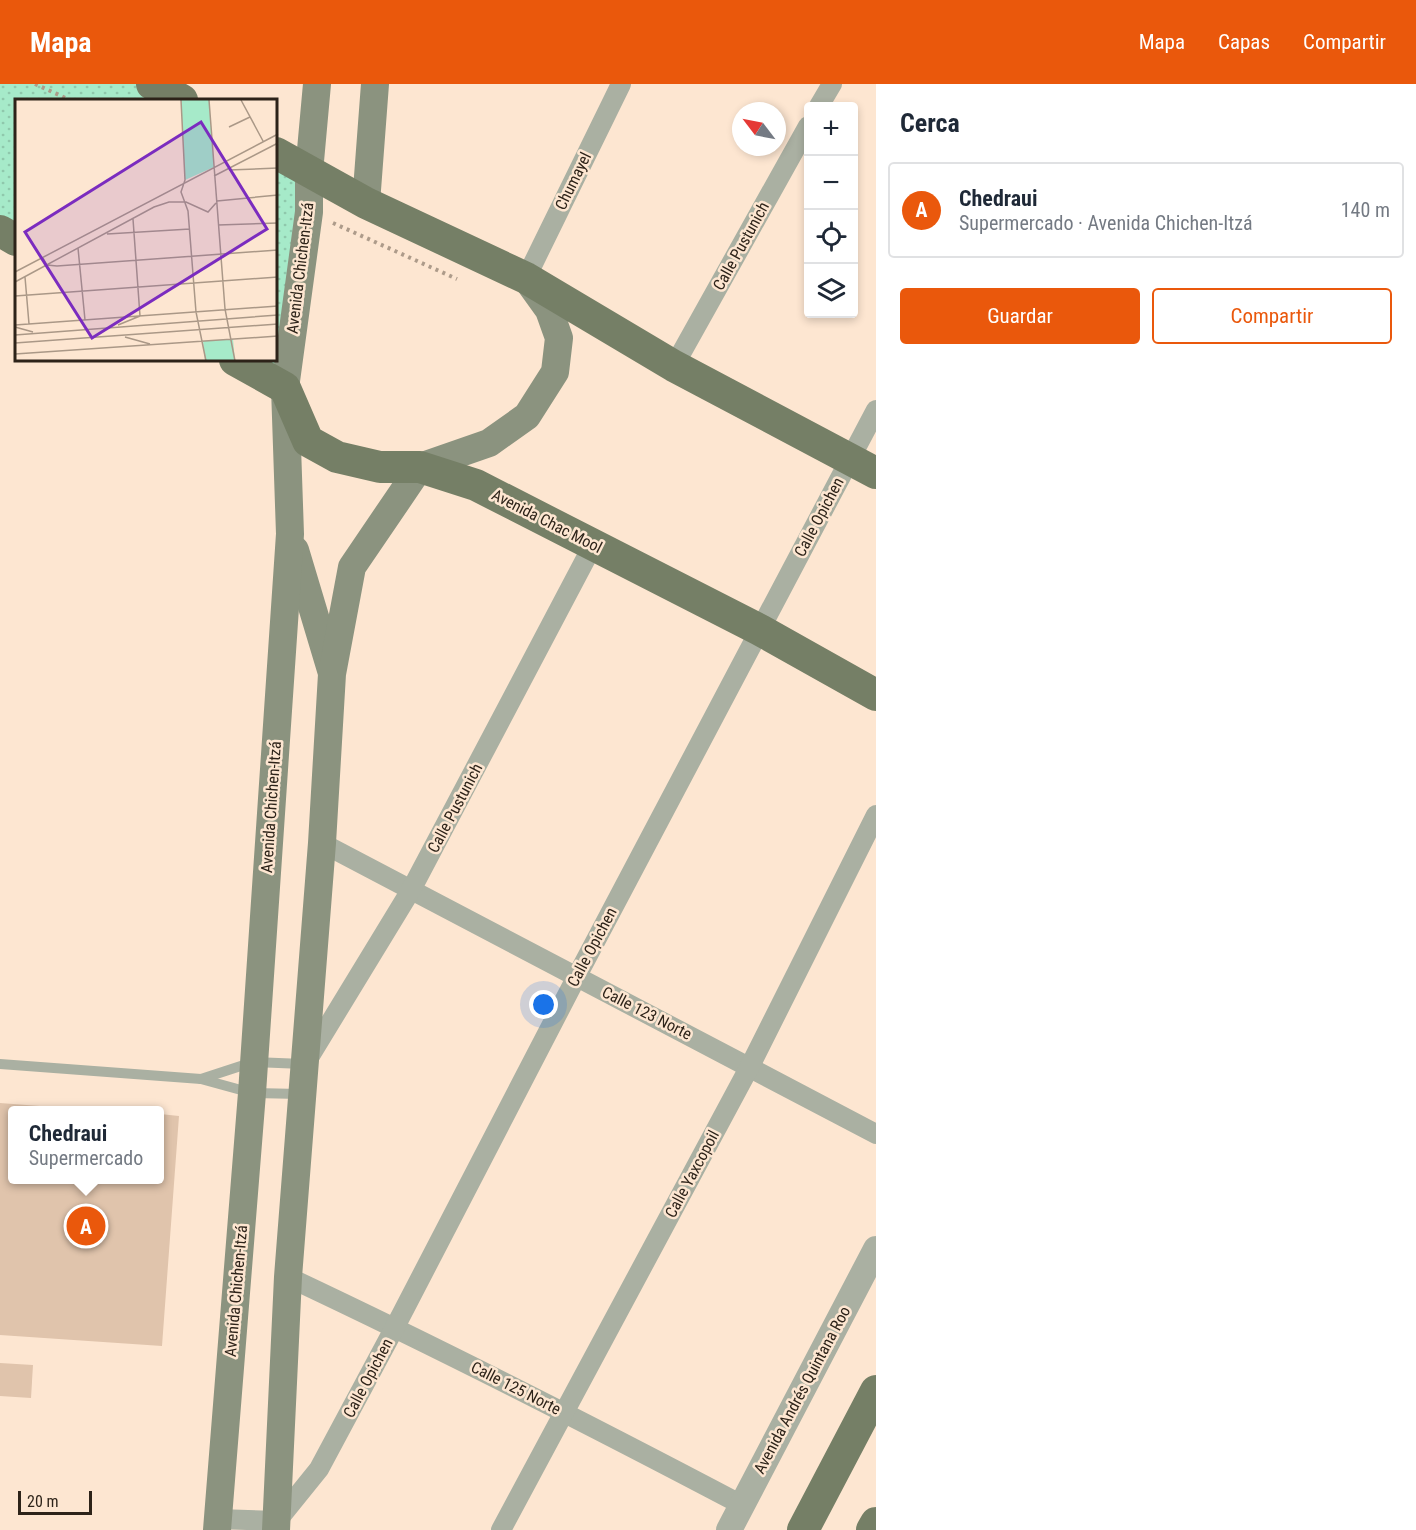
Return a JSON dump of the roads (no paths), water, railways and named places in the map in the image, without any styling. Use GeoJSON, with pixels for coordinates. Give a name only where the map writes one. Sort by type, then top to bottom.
{"type":"FeatureCollection","features":[{"type":"Feature","properties":{"kind":"main road"},"geometry":{"type":"LineString","coordinates":[[152,84],[180,99]]}},
{"type":"Feature","properties":{"kind":"main road","name":"Avenida Chichen-Itzá"},"geometry":{"type":"LineString","coordinates":[[217,1525],[252,1093],[290,534],[285,388],[309,212],[309,171],[317,84]]}},
{"type":"Feature","properties":{"kind":"main road"},"geometry":{"type":"LineString","coordinates":[[366,202],[375,84]]}},
{"type":"Feature","properties":{"kind":"main road"},"geometry":{"type":"LineString","coordinates":[[278,154],[366,202],[526,278],[674,366],[863,466]]}},
{"type":"Feature","properties":{"kind":"main road"},"geometry":{"type":"LineString","coordinates":[[0,231],[15,239]]}},
{"type":"Feature","properties":{"kind":"main road"},"geometry":{"type":"LineString","coordinates":[[276,1525],[288,1277],[322,843],[332,674],[352,567],[420,467],[489,443],[527,416],[555,372],[559,338],[549,310],[526,278]]}},
{"type":"Feature","properties":{"kind":"main road"},"geometry":{"type":"LineString","coordinates":[[239,362],[285,388]]}},
{"type":"Feature","properties":{"kind":"main road","name":"Avenida Chac Mool"},"geometry":{"type":"LineString","coordinates":[[285,388],[308,441],[337,457],[380,467],[420,467],[476,485],[760,630],[876,695]]}},
{"type":"Feature","properties":{"kind":"main road"},"geometry":{"type":"LineString","coordinates":[[290,534],[332,674]]}},
{"type":"Feature","properties":{"kind":"main road"},"geometry":{"type":"LineString","coordinates":[[803,1530],[876,1391]]}},
{"type":"Feature","properties":{"kind":"main road"},"geometry":{"type":"LineString","coordinates":[[872,1530],[876,1523]]}},
{"type":"Feature","properties":{"kind":"street"},"geometry":{"type":"LineString","coordinates":[[372,117],[391,84]]}},
{"type":"Feature","properties":{"kind":"street","name":"Chumayel"},"geometry":{"type":"LineString","coordinates":[[526,278],[621,84]]}},
{"type":"Feature","properties":{"kind":"street"},"geometry":{"type":"LineString","coordinates":[[821,102],[832,84]]}},
{"type":"Feature","properties":{"kind":"street","name":"Calle Pustunich"},"geometry":{"type":"LineString","coordinates":[[674,366],[804,133]]}},
{"type":"Feature","properties":{"kind":"street","name":"Calle Opichen"},"geometry":{"type":"LineString","coordinates":[[276,1525],[319,1469],[760,630],[863,466],[876,410]]}},
{"type":"Feature","properties":{"kind":"street","name":"Calle Pustunich"},"geometry":{"type":"LineString","coordinates":[[305,1064],[411,890],[593,545]]}},
{"type":"Feature","properties":{"kind":"street","name":"Calle Yaxcopoil"},"geometry":{"type":"LineString","coordinates":[[501,1530],[750,1066],[876,815]]}},
{"type":"Feature","properties":{"kind":"street","name":"Calle 123 Norte"},"geometry":{"type":"LineString","coordinates":[[322,843],[876,1134]]}},
{"type":"Feature","properties":{"kind":"street","name":"Avenida Andrés Quintana Roo"},"geometry":{"type":"LineString","coordinates":[[729,1530],[876,1249]]}},
{"type":"Feature","properties":{"kind":"street","name":"Calle 125 Norte"},"geometry":{"type":"LineString","coordinates":[[288,1277],[395,1327],[742,1505]]}},
{"type":"Feature","properties":{"kind":"street"},"geometry":{"type":"LineString","coordinates":[[217,1525],[276,1525]]}},
{"type":"Feature","properties":{"kind":"lane"},"geometry":{"type":"LineString","coordinates":[[201,1079],[253,1062],[305,1064]]}},
{"type":"Feature","properties":{"kind":"lane"},"geometry":{"type":"LineString","coordinates":[[0,1064],[201,1079],[252,1093],[302,1094]]}},
{"type":"Feature","properties":{"kind":"place","name":"Chedraui"},"geometry":{"type":"Point","coordinates":[86,1226]}}]}
